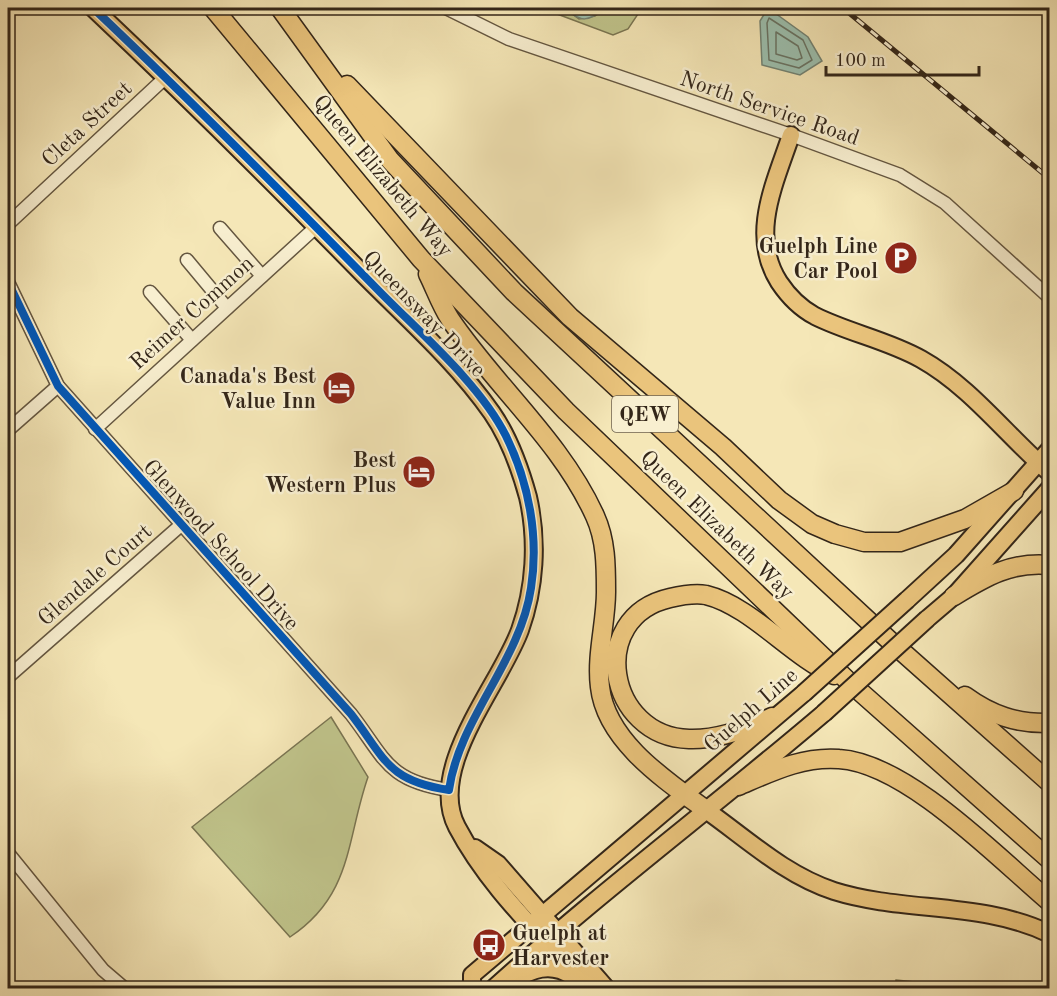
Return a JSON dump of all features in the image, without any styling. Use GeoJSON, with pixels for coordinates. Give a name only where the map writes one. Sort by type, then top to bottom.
{"type":"FeatureCollection","features":[{"type":"Feature","properties":{"kind":"highway","name":"Queen Elizabeth Way"},"geometry":{"type":"LineString","coordinates":[[213,8],[421,259],[566,411],[848,681],[1050,860]]}},
{"type":"Feature","properties":{"kind":"highway","name":"Queen Elizabeth Way"},"geometry":{"type":"LineString","coordinates":[[281,8],[390,160],[514,292],[889,640],[1050,783]]}},
{"type":"Feature","properties":{"kind":"highway"},"geometry":{"type":"LineString","coordinates":[[281,8],[331,68],[570,317],[723,447],[779,500],[812,524],[835,534],[864,542],[900,542],[965,519],[1014,491]]}},
{"type":"Feature","properties":{"kind":"highway"},"geometry":{"type":"LineString","coordinates":[[421,259],[449,318],[569,470],[596,516],[606,562],[606,606],[600,648],[600,687],[607,715],[626,746],[706,810]]}},
{"type":"Feature","properties":{"kind":"highway"},"geometry":{"type":"LineString","coordinates":[[954,596],[1010,566],[1050,565]]}},
{"type":"Feature","properties":{"kind":"highway"},"geometry":{"type":"LineString","coordinates":[[772,717],[724,735],[689,739],[667,736],[641,722],[624,700],[616,678],[616,657],[630,621],[643,609],[664,599],[688,594],[707,596],[743,614],[812,665],[848,681]]}},
{"type":"Feature","properties":{"kind":"highway"},"geometry":{"type":"LineString","coordinates":[[889,640],[997,716],[1027,724],[1050,723]]}},
{"type":"Feature","properties":{"kind":"highway"},"geometry":{"type":"LineString","coordinates":[[738,786],[810,760],[841,759],[872,767],[909,785],[939,807],[1050,902]]}},
{"type":"Feature","properties":{"kind":"main road","name":"Queensway Drive"},"geometry":{"type":"LineString","coordinates":[[93,8],[166,77],[440,352],[483,401],[506,435],[530,505],[534,539],[531,588],[520,630],[452,767],[449,790],[456,825],[487,875],[551,936]]}},
{"type":"Feature","properties":{"kind":"main road"},"geometry":{"type":"LineString","coordinates":[[791,135],[765,216],[764,238],[770,265],[787,295],[814,316],[896,346],[922,359],[961,387],[1043,467]]}},
{"type":"Feature","properties":{"kind":"main road","name":"Guelph Line"},"geometry":{"type":"LineString","coordinates":[[472,988],[472,975],[772,717],[804,693],[956,555],[1014,491],[1043,467],[1050,449]]}},
{"type":"Feature","properties":{"kind":"main road"},"geometry":{"type":"LineString","coordinates":[[495,988],[551,936],[738,786],[824,713],[954,596],[1050,488]]}},
{"type":"Feature","properties":{"kind":"main road"},"geometry":{"type":"LineString","coordinates":[[706,810],[771,859],[833,890],[871,899],[975,912],[1018,921],[1050,933]]}},
{"type":"Feature","properties":{"kind":"main road"},"geometry":{"type":"LineString","coordinates":[[551,936],[585,986]]}},
{"type":"Feature","properties":{"kind":"main road"},"geometry":{"type":"LineString","coordinates":[[551,936],[606,988]]}},
{"type":"Feature","properties":{"kind":"main road"},"geometry":{"type":"LineString","coordinates":[[495,988],[543,967],[566,972],[585,986]]}},
{"type":"Feature","properties":{"kind":"street","name":"North Service Road"},"geometry":{"type":"LineString","coordinates":[[446,8],[509,39],[875,165],[923,188],[961,217],[1050,298]]}},
{"type":"Feature","properties":{"kind":"street","name":"Cleta Street"},"geometry":{"type":"LineString","coordinates":[[8,224],[166,77]]}},
{"type":"Feature","properties":{"kind":"street","name":"Reimer Common"},"geometry":{"type":"LineString","coordinates":[[95,429],[316,227]]}},
{"type":"Feature","properties":{"kind":"street"},"geometry":{"type":"LineString","coordinates":[[220,228],[262,276]]}},
{"type":"Feature","properties":{"kind":"street"},"geometry":{"type":"LineString","coordinates":[[186,260],[227,308]]}},
{"type":"Feature","properties":{"kind":"street","name":"Glenwood School Drive"},"geometry":{"type":"LineString","coordinates":[[8,282],[58,386],[95,429],[351,714],[381,758],[406,779],[422,786],[449,790]]}},
{"type":"Feature","properties":{"kind":"street"},"geometry":{"type":"LineString","coordinates":[[150,292],[192,340]]}},
{"type":"Feature","properties":{"kind":"street"},"geometry":{"type":"LineString","coordinates":[[8,430],[58,386]]}},
{"type":"Feature","properties":{"kind":"street","name":"Glendale Court"},"geometry":{"type":"LineString","coordinates":[[8,677],[181,525]]}},
{"type":"Feature","properties":{"kind":"street"},"geometry":{"type":"LineString","coordinates":[[8,853],[103,970],[124,988]]}},
{"type":"Feature","properties":{"kind":"green space"},"geometry":{"type":"Polygon","coordinates":[[[541,8],[564,8],[579,19],[595,16],[606,8],[642,8],[628,29],[613,35],[541,8]]]}},
{"type":"Feature","properties":{"kind":"green space"},"geometry":{"type":"Polygon","coordinates":[[[331,717],[368,777],[337,885],[311,921],[290,937],[192,827],[331,717]]]}},
{"type":"Feature","properties":{"kind":"green space"},"geometry":{"type":"Polygon","coordinates":[[[896,980],[933,984],[932,988],[895,988],[896,980]]]}},
{"type":"Feature","properties":{"kind":"water"},"geometry":{"type":"Polygon","coordinates":[[[564,8],[606,8],[585,19],[564,8]]]}},
{"type":"Feature","properties":{"kind":"water"},"geometry":{"type":"Polygon","coordinates":[[[768,8],[808,37],[822,61],[800,75],[762,65],[760,21],[768,8]]]}},
{"type":"Feature","properties":{"kind":"railway"},"geometry":{"type":"LineString","coordinates":[[843,8],[1050,179]]}},
{"type":"Feature","properties":{"kind":"cycle path"},"geometry":{"type":"LineString","coordinates":[[8,282],[58,386],[351,714],[390,765],[412,781],[449,790],[464,738],[515,641],[525,615],[531,588],[534,549],[530,510],[521,472],[506,436],[481,397],[448,359],[93,8]]}},
{"type":"Feature","properties":{"kind":"place","name":"Guelph Line Car Pool"},"geometry":{"type":"Point","coordinates":[901,258]}},
{"type":"Feature","properties":{"kind":"place","name":"Canada's Best Value Inn"},"geometry":{"type":"Point","coordinates":[339,388]}},
{"type":"Feature","properties":{"kind":"place","name":"Best Western Plus"},"geometry":{"type":"Point","coordinates":[419,472]}},
{"type":"Feature","properties":{"kind":"place","name":"Guelph at Harvester"},"geometry":{"type":"Point","coordinates":[489,945]}}]}
